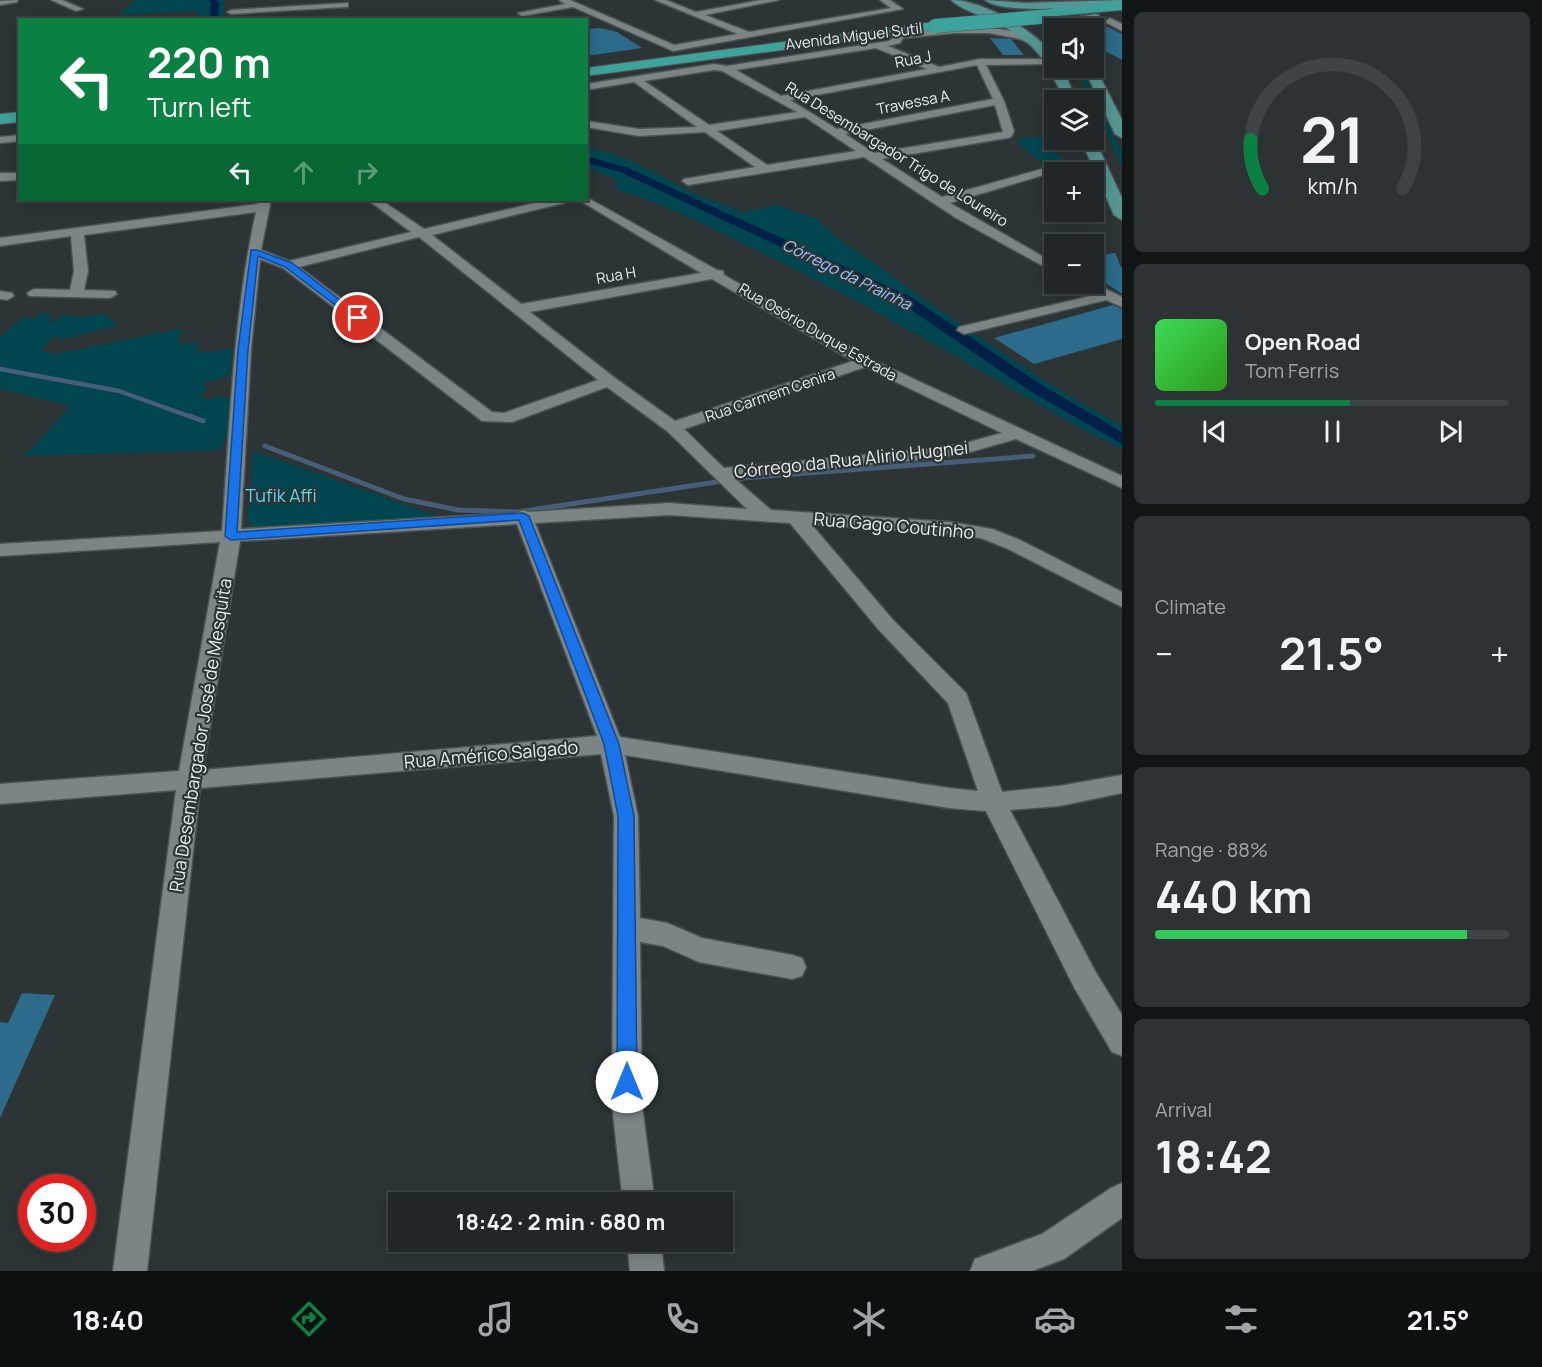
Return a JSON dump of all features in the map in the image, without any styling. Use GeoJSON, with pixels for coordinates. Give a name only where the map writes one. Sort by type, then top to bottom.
{"type":"FeatureCollection","features":[{"type":"Feature","properties":{"kind":"highway","name":"Avenida Miguel Sutil"},"geometry":{"type":"LineString","coordinates":[[588,71],[680,55],[728,52],[932,24],[1122,8]]}},
{"type":"Feature","properties":{"kind":"highway"},"geometry":{"type":"LineString","coordinates":[[0,119],[18,117]]}},
{"type":"Feature","properties":{"kind":"highway"},"geometry":{"type":"LineString","coordinates":[[0,124],[18,123]]}},
{"type":"Feature","properties":{"kind":"main road"},"geometry":{"type":"LineString","coordinates":[[957,0],[1015,30],[1039,45],[1044,52]]}},
{"type":"Feature","properties":{"kind":"main road"},"geometry":{"type":"LineString","coordinates":[[983,0],[1044,28]]}},
{"type":"Feature","properties":{"kind":"main road"},"geometry":{"type":"LineString","coordinates":[[990,0],[1025,6],[1122,1]]}},
{"type":"Feature","properties":{"kind":"main road"},"geometry":{"type":"LineString","coordinates":[[1095,18],[1122,15]]}},
{"type":"Feature","properties":{"kind":"main road"},"geometry":{"type":"LineString","coordinates":[[1095,78],[1122,134]]}},
{"type":"Feature","properties":{"kind":"main road"},"geometry":{"type":"LineString","coordinates":[[1093,150],[1122,215]]}},
{"type":"Feature","properties":{"kind":"street"},"geometry":{"type":"LineString","coordinates":[[0,3],[14,0]]}},
{"type":"Feature","properties":{"kind":"street"},"geometry":{"type":"LineString","coordinates":[[55,0],[79,9]]}},
{"type":"Feature","properties":{"kind":"street"},"geometry":{"type":"LineString","coordinates":[[228,0],[230,16],[345,6]]}},
{"type":"Feature","properties":{"kind":"street"},"geometry":{"type":"LineString","coordinates":[[562,0],[680,55],[748,35],[899,9],[884,0]]}},
{"type":"Feature","properties":{"kind":"street"},"geometry":{"type":"LineString","coordinates":[[659,0],[748,35]]}},
{"type":"Feature","properties":{"kind":"street"},"geometry":{"type":"LineString","coordinates":[[695,14],[775,0]]}},
{"type":"Feature","properties":{"kind":"street"},"geometry":{"type":"LineString","coordinates":[[522,13],[573,5]]}},
{"type":"Feature","properties":{"kind":"street"},"geometry":{"type":"LineString","coordinates":[[572,18],[593,14]]}},
{"type":"Feature","properties":{"kind":"street"},"geometry":{"type":"LineString","coordinates":[[1122,20],[1110,21],[1122,28]]}},
{"type":"Feature","properties":{"kind":"street"},"geometry":{"type":"LineString","coordinates":[[588,87],[877,45],[895,42],[900,36],[981,29],[1020,36],[1039,45]]}},
{"type":"Feature","properties":{"kind":"street"},"geometry":{"type":"LineString","coordinates":[[877,45],[937,70]]}},
{"type":"Feature","properties":{"kind":"street"},"geometry":{"type":"LineString","coordinates":[[688,181],[1007,135],[1009,131],[999,101],[980,62]]}},
{"type":"Feature","properties":{"kind":"street","name":"Rua J"},"geometry":{"type":"LineString","coordinates":[[780,99],[980,62],[1044,65]]}},
{"type":"Feature","properties":{"kind":"street","name":"Rua Desembargador Trigo de Loureiro"},"geometry":{"type":"LineString","coordinates":[[724,68],[807,114],[939,202],[1044,263]]}},
{"type":"Feature","properties":{"kind":"street"},"geometry":{"type":"LineString","coordinates":[[635,79],[765,169]]}},
{"type":"Feature","properties":{"kind":"street","name":"Travessa A"},"geometry":{"type":"LineString","coordinates":[[834,133],[999,101]]}},
{"type":"Feature","properties":{"kind":"street"},"geometry":{"type":"LineString","coordinates":[[588,124],[642,133],[706,128],[807,114]]}},
{"type":"Feature","properties":{"kind":"street"},"geometry":{"type":"LineString","coordinates":[[0,140],[18,138]]}},
{"type":"Feature","properties":{"kind":"street"},"geometry":{"type":"LineString","coordinates":[[939,202],[1044,172]]}},
{"type":"Feature","properties":{"kind":"street"},"geometry":{"type":"LineString","coordinates":[[0,177],[18,176]]}},
{"type":"Feature","properties":{"kind":"street"},"geometry":{"type":"LineString","coordinates":[[375,201],[423,234],[609,381],[674,427],[729,483],[764,514]]}},
{"type":"Feature","properties":{"kind":"street"},"geometry":{"type":"LineString","coordinates":[[288,265],[556,201]]}},
{"type":"Feature","properties":{"kind":"street","name":"Rua Osório Duque Estrada"},"geometry":{"type":"LineString","coordinates":[[587,201],[718,274],[866,362],[1122,483]]}},
{"type":"Feature","properties":{"kind":"street"},"geometry":{"type":"LineString","coordinates":[[0,242],[264,203]]}},
{"type":"Feature","properties":{"kind":"street","name":"Rua Desembargador José de Mesquita"},"geometry":{"type":"LineString","coordinates":[[130,1271],[189,780],[231,536],[243,350],[254,252],[264,203]]}},
{"type":"Feature","properties":{"kind":"street"},"geometry":{"type":"LineString","coordinates":[[75,294],[83,271],[77,230]]}},
{"type":"Feature","properties":{"kind":"street"},"geometry":{"type":"LineString","coordinates":[[254,252],[288,265],[488,417],[506,418],[609,381]]}},
{"type":"Feature","properties":{"kind":"street","name":"Rua H"},"geometry":{"type":"LineString","coordinates":[[520,309],[718,274]]}},
{"type":"Feature","properties":{"kind":"street"},"geometry":{"type":"LineString","coordinates":[[33,293],[110,294]]}},
{"type":"Feature","properties":{"kind":"street"},"geometry":{"type":"LineString","coordinates":[[1103,294],[1122,303]]}},
{"type":"Feature","properties":{"kind":"street"},"geometry":{"type":"LineString","coordinates":[[964,330],[1107,296]]}},
{"type":"Feature","properties":{"kind":"street","name":"Rua Carmem Cenira"},"geometry":{"type":"LineString","coordinates":[[674,427],[866,362]]}},
{"type":"Feature","properties":{"kind":"street","name":"Córrego da Rua Alirio Hugnei"},"geometry":{"type":"LineString","coordinates":[[729,483],[963,449],[1016,434]]}},
{"type":"Feature","properties":{"kind":"street"},"geometry":{"type":"LineString","coordinates":[[728,512],[729,483]]}},
{"type":"Feature","properties":{"kind":"street","name":"Rua Gago Coutinho"},"geometry":{"type":"LineString","coordinates":[[0,550],[523,516],[669,509],[950,528],[985,533],[1013,544],[1122,600]]}},
{"type":"Feature","properties":{"kind":"street"},"geometry":{"type":"LineString","coordinates":[[523,516],[611,744],[626,816],[627,1105],[638,1192]]}},
{"type":"Feature","properties":{"kind":"street"},"geometry":{"type":"LineString","coordinates":[[795,517],[886,625],[958,699],[994,802],[1085,980],[1122,1042]]}},
{"type":"Feature","properties":{"kind":"street","name":"Rua Américo Salgado"},"geometry":{"type":"LineString","coordinates":[[0,794],[611,744],[949,798],[994,802],[1059,796],[1122,784]]}},
{"type":"Feature","properties":{"kind":"street"},"geometry":{"type":"LineString","coordinates":[[626,927],[667,935],[699,950],[792,967]]}},
{"type":"Feature","properties":{"kind":"street"},"geometry":{"type":"LineString","coordinates":[[987,1271],[1052,1247],[1122,1199]]}},
{"type":"Feature","properties":{"kind":"street"},"geometry":{"type":"LineString","coordinates":[[645,1252],[647,1271]]}},
{"type":"Feature","properties":{"kind":"green space"},"geometry":{"type":"Polygon","coordinates":[[[135,0],[224,0],[224,18],[198,18],[194,11],[119,15],[135,0]]]}},
{"type":"Feature","properties":{"kind":"green space"},"geometry":{"type":"Polygon","coordinates":[[[1080,78],[1086,78],[1092,90],[1086,90],[1080,78]]]}},
{"type":"Feature","properties":{"kind":"green space"},"geometry":{"type":"Polygon","coordinates":[[[1104,115],[1122,152],[1122,167],[1104,127],[1104,115]]]}},
{"type":"Feature","properties":{"kind":"green space"},"geometry":{"type":"Polygon","coordinates":[[[1044,135],[1044,150],[1054,150],[1065,161],[1044,162],[1044,165],[1015,140],[1044,135]]]}},
{"type":"Feature","properties":{"kind":"green space"},"geometry":{"type":"Polygon","coordinates":[[[588,146],[632,161],[697,195],[744,212],[778,205],[816,219],[835,236],[976,335],[1048,382],[1122,426],[1122,449],[1080,428],[836,290],[686,216],[618,190],[615,179],[588,168],[588,146]]]}},
{"type":"Feature","properties":{"kind":"green space"},"geometry":{"type":"Polygon","coordinates":[[[42,312],[52,314],[46,321],[57,321],[62,315],[84,317],[103,314],[118,325],[63,339],[53,336],[41,351],[55,354],[179,329],[186,332],[178,334],[180,344],[198,342],[199,353],[232,349],[229,376],[206,382],[205,391],[199,396],[212,400],[218,396],[234,400],[222,450],[25,456],[70,406],[0,389],[0,337],[22,318],[35,319],[42,312]]]}},
{"type":"Feature","properties":{"kind":"green space","name":"Tufik Affi"},"geometry":{"type":"Polygon","coordinates":[[[253,451],[445,518],[255,529],[247,520],[253,451]]]}},
{"type":"Feature","properties":{"kind":"building"},"geometry":{"type":"Polygon","coordinates":[[[1104,25],[1122,34],[1122,60],[1104,50],[1104,25]]]}},
{"type":"Feature","properties":{"kind":"building"},"geometry":{"type":"Polygon","coordinates":[[[600,28],[617,32],[642,48],[588,56],[588,29],[600,28]]]}},
{"type":"Feature","properties":{"kind":"building"},"geometry":{"type":"Polygon","coordinates":[[[990,38],[1011,39],[1024,55],[1003,55],[990,38]]]}},
{"type":"Feature","properties":{"kind":"building"},"geometry":{"type":"Polygon","coordinates":[[[1115,253],[1122,269],[1122,294],[1104,282],[1104,255],[1115,253]]]}},
{"type":"Feature","properties":{"kind":"building"},"geometry":{"type":"Polygon","coordinates":[[[1113,305],[1122,309],[1122,339],[1034,364],[994,338],[1113,305]]]}},
{"type":"Feature","properties":{"kind":"building"},"geometry":{"type":"Polygon","coordinates":[[[22,993],[55,995],[0,1118],[0,1022],[8,1023],[22,993]]]}},
{"type":"Feature","properties":{"kind":"waterway","name":"Córrego da Prainha"},"geometry":{"type":"LineString","coordinates":[[212,0],[215,3],[214,18]]}},
{"type":"Feature","properties":{"kind":"waterway","name":"Córrego da Prainha"},"geometry":{"type":"LineString","coordinates":[[588,160],[624,170],[906,300],[1036,388],[1122,439]]}},
{"type":"Feature","properties":{"kind":"waterway"},"geometry":{"type":"LineString","coordinates":[[0,369],[119,391],[194,418]]}},
{"type":"Feature","properties":{"kind":"waterway"},"geometry":{"type":"LineString","coordinates":[[190,416],[203,421]]}},
{"type":"Feature","properties":{"kind":"waterway"},"geometry":{"type":"LineString","coordinates":[[265,446],[404,499],[458,510],[518,512],[743,478],[1033,456]]}},
{"type":"Feature","properties":{"kind":"route"},"geometry":{"type":"LineString","coordinates":[[358,318],[288,265],[254,252],[243,350],[231,536],[523,516],[611,744],[626,816],[627,1082]]}}]}
